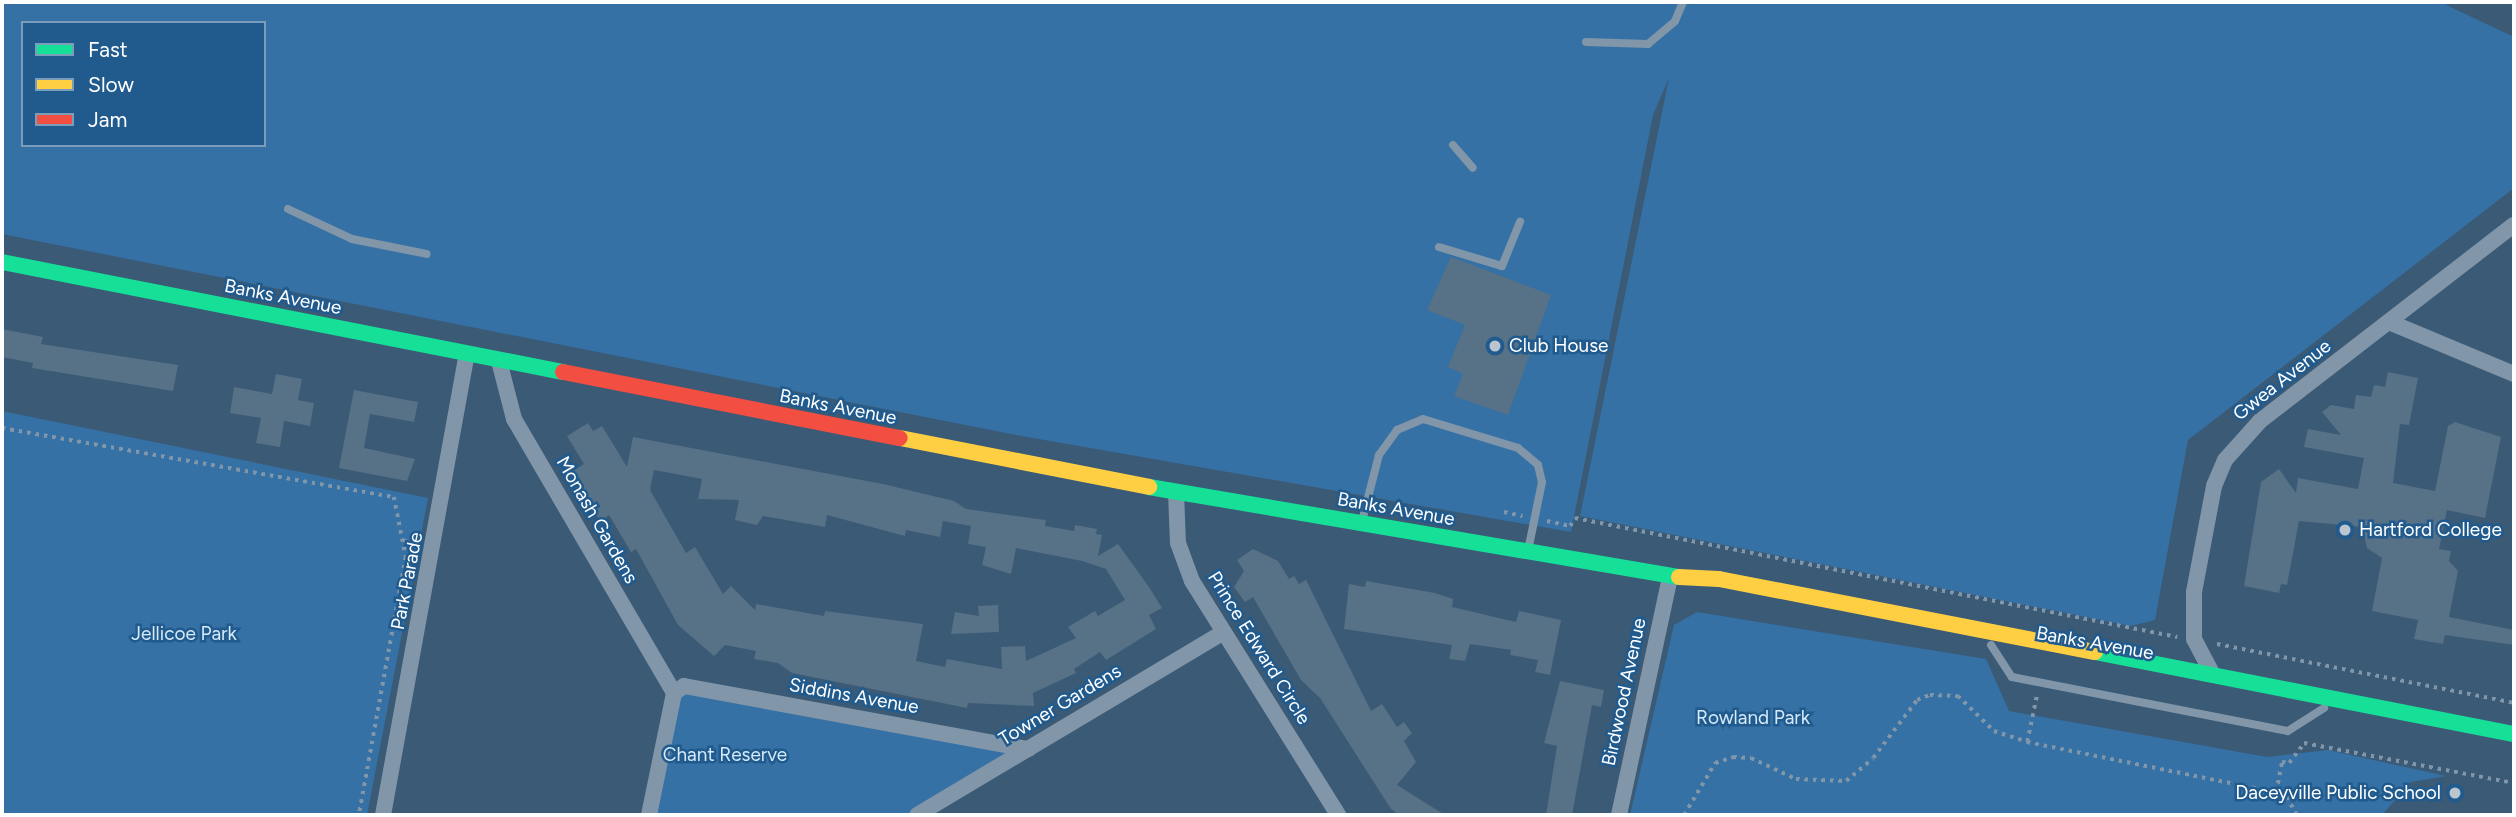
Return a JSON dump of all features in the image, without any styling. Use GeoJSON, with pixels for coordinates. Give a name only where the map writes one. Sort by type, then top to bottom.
{"type":"FeatureCollection","features":[{"type":"Feature","properties":{"kind":"street","name":"Gwea Avenue"},"geometry":{"type":"LineString","coordinates":[[2213,675],[2194,639],[2194,592],[2214,486],[2239,442],[2514,225]]}},
{"type":"Feature","properties":{"kind":"street","name":"Banks Avenue"},"geometry":{"type":"LineString","coordinates":[[2,262],[1176,492],[1670,577],[1718,579],[2514,734]]}},
{"type":"Feature","properties":{"kind":"street"},"geometry":{"type":"LineString","coordinates":[[2389,322],[2514,374]]}},
{"type":"Feature","properties":{"kind":"street","name":"Park Parade"},"geometry":{"type":"LineString","coordinates":[[383,815],[467,355]]}},
{"type":"Feature","properties":{"kind":"street","name":"Monash Gardens"},"geometry":{"type":"LineString","coordinates":[[499,361],[513,419],[674,694]]}},
{"type":"Feature","properties":{"kind":"street","name":"Prince Edward Circle"},"geometry":{"type":"LineString","coordinates":[[1176,492],[1183,562],[1338,815]]}},
{"type":"Feature","properties":{"kind":"street","name":"Banks Avenue"},"geometry":{"type":"LineString","coordinates":[[1670,577],[1712,592],[2514,745]]}},
{"type":"Feature","properties":{"kind":"street","name":"Birdwood Avenue"},"geometry":{"type":"LineString","coordinates":[[1619,815],[1670,577]]}},
{"type":"Feature","properties":{"kind":"street","name":"Towner Gardens"},"geometry":{"type":"LineString","coordinates":[[917,815],[1224,632]]}},
{"type":"Feature","properties":{"kind":"street","name":"Siddins Avenue"},"geometry":{"type":"LineString","coordinates":[[674,694],[684,686],[1028,749]]}},
{"type":"Feature","properties":{"kind":"street"},"geometry":{"type":"LineString","coordinates":[[649,815],[674,694]]}},
{"type":"Feature","properties":{"kind":"lane"},"geometry":{"type":"LineString","coordinates":[[1586,42],[1648,44],[1675,21],[1683,2]]}},
{"type":"Feature","properties":{"kind":"lane"},"geometry":{"type":"LineString","coordinates":[[1453,145],[1473,168]]}},
{"type":"Feature","properties":{"kind":"lane"},"geometry":{"type":"LineString","coordinates":[[288,209],[352,239],[427,254]]}},
{"type":"Feature","properties":{"kind":"lane"},"geometry":{"type":"LineString","coordinates":[[1439,247],[1502,266],[1520,222]]}},
{"type":"Feature","properties":{"kind":"lane"},"geometry":{"type":"LineString","coordinates":[[1361,524],[1379,455],[1397,430],[1423,419],[1518,448],[1538,465],[1542,482],[1527,553]]}},
{"type":"Feature","properties":{"kind":"lane"},"geometry":{"type":"LineString","coordinates":[[1991,645],[2012,677],[2288,731],[2324,708]]}},
{"type":"Feature","properties":{"kind":"path"},"geometry":{"type":"LineString","coordinates":[[2,428],[394,497],[405,557],[359,815]]}},
{"type":"Feature","properties":{"kind":"path"},"geometry":{"type":"LineString","coordinates":[[1504,512],[1570,526],[1575,518],[2183,638]]}},
{"type":"Feature","properties":{"kind":"path"},"geometry":{"type":"LineString","coordinates":[[2212,643],[2514,704]]}},
{"type":"Feature","properties":{"kind":"path"},"geometry":{"type":"LineString","coordinates":[[2027,742],[2040,682]]}},
{"type":"Feature","properties":{"kind":"path"},"geometry":{"type":"LineString","coordinates":[[1684,815],[1702,778],[1715,763],[1733,757],[1751,758],[1796,779],[1846,781],[1873,758],[1917,701],[1930,695],[1958,695],[1983,724],[2027,742],[2276,792],[2287,797],[2297,815]]}},
{"type":"Feature","properties":{"kind":"path"},"geometry":{"type":"LineString","coordinates":[[2276,792],[2282,762],[2289,763],[2304,743],[2514,783]]}},
{"type":"Feature","properties":{"kind":"green space"},"geometry":{"type":"Polygon","coordinates":[[[2,2],[2440,2],[2514,37],[2514,188],[2188,440],[2155,620],[2131,626],[1580,516],[1669,78],[1653,115],[1571,532],[1011,434],[2,234],[2,2]]]}},
{"type":"Feature","properties":{"kind":"green space","name":"Jellicoe Park"},"geometry":{"type":"Polygon","coordinates":[[[2,411],[428,498],[367,815],[2,815],[2,411]]]}},
{"type":"Feature","properties":{"kind":"green space","name":"Rowland Park"},"geometry":{"type":"Polygon","coordinates":[[[1697,612],[1986,659],[2009,711],[2267,757],[2328,750],[2446,776],[2411,782],[2382,815],[1630,815],[1674,625],[1697,612]]]}},
{"type":"Feature","properties":{"kind":"green space","name":"Chant Reserve"},"geometry":{"type":"Polygon","coordinates":[[[684,686],[1028,749],[917,815],[650,815],[684,686]]]}},
{"type":"Feature","properties":{"kind":"building","name":"Club House"},"geometry":{"type":"Polygon","coordinates":[[[1451,257],[1551,295],[1508,415],[1454,396],[1463,374],[1448,367],[1465,325],[1427,310],[1451,257]]]}},
{"type":"Feature","properties":{"kind":"building"},"geometry":{"type":"Polygon","coordinates":[[[2,329],[43,337],[41,344],[178,365],[173,391],[32,368],[33,363],[2,357],[2,329]]]}},
{"type":"Feature","properties":{"kind":"building"},"geometry":{"type":"Polygon","coordinates":[[[2388,372],[2418,378],[2409,425],[2400,424],[2393,483],[2435,491],[2448,426],[2455,422],[2501,437],[2485,518],[2447,510],[2439,549],[2451,551],[2449,561],[2458,571],[2449,617],[2514,630],[2514,645],[2445,635],[2443,644],[2414,639],[2418,620],[2372,611],[2382,558],[2367,548],[2362,527],[2299,521],[2287,585],[2281,584],[2279,593],[2244,586],[2261,482],[2279,469],[2296,493],[2298,478],[2358,489],[2364,458],[2304,447],[2308,429],[2341,435],[2322,412],[2331,405],[2354,409],[2356,395],[2371,397],[2374,385],[2385,387],[2388,372]]]}},
{"type":"Feature","properties":{"kind":"building"},"geometry":{"type":"Polygon","coordinates":[[[276,374],[302,379],[298,400],[314,403],[310,426],[284,421],[280,447],[256,443],[261,418],[230,413],[234,387],[272,394],[276,374]]]}},
{"type":"Feature","properties":{"kind":"building"},"geometry":{"type":"Polygon","coordinates":[[[354,390],[418,402],[414,422],[370,414],[364,448],[415,459],[407,481],[339,468],[354,390]]]}},
{"type":"Feature","properties":{"kind":"building"},"geometry":{"type":"Polygon","coordinates":[[[588,423],[593,431],[602,426],[627,467],[633,437],[883,484],[954,501],[966,509],[1046,520],[1045,526],[1074,531],[1075,525],[1097,529],[1096,534],[1102,535],[1098,556],[1118,544],[1162,608],[1149,615],[1156,629],[1106,660],[1100,652],[1074,669],[1076,673],[1033,693],[1034,706],[968,703],[967,708],[792,673],[778,663],[754,659],[756,651],[725,645],[714,656],[678,625],[636,549],[631,552],[609,515],[600,521],[570,473],[584,464],[567,436],[588,423]],[[654,470],[650,490],[686,553],[695,547],[723,594],[731,586],[755,610],[756,604],[824,616],[825,611],[923,624],[916,661],[945,667],[947,659],[1002,669],[1001,647],[1025,646],[1026,661],[1076,638],[1068,627],[1095,611],[1098,616],[1125,600],[1106,569],[1082,561],[1016,548],[1011,574],[982,565],[986,547],[968,544],[971,526],[943,521],[940,537],[906,530],[905,536],[827,515],[825,527],[763,516],[757,525],[735,520],[739,500],[698,499],[702,479],[654,470]]]}},
{"type":"Feature","properties":{"kind":"building"},"geometry":{"type":"Polygon","coordinates":[[[1253,549],[1278,561],[1289,579],[1294,576],[1299,584],[1306,580],[1371,711],[1382,704],[1397,727],[1404,722],[1412,733],[1404,741],[1416,762],[1397,785],[1445,815],[1400,815],[1391,809],[1320,698],[1301,680],[1253,597],[1245,602],[1234,587],[1244,571],[1237,560],[1253,549]]]}},
{"type":"Feature","properties":{"kind":"building"},"geometry":{"type":"Polygon","coordinates":[[[1366,581],[1435,593],[1453,599],[1452,607],[1516,622],[1519,611],[1561,620],[1550,675],[1535,672],[1538,660],[1510,655],[1511,650],[1470,644],[1465,661],[1449,659],[1452,645],[1344,629],[1349,584],[1365,587],[1366,581]]]}},
{"type":"Feature","properties":{"kind":"building"},"geometry":{"type":"Polygon","coordinates":[[[998,605],[999,632],[951,634],[955,612],[979,616],[978,606],[998,605]]]}},
{"type":"Feature","properties":{"kind":"building"},"geometry":{"type":"Polygon","coordinates":[[[1560,681],[1604,690],[1601,707],[1592,705],[1572,815],[1546,815],[1557,746],[1544,743],[1560,681]]]}},
{"type":"Feature","properties":{"kind":"traffic: fast"},"geometry":{"type":"LineString","coordinates":[[2,262],[563,372]]}},
{"type":"Feature","properties":{"kind":"traffic: fast"},"geometry":{"type":"LineString","coordinates":[[1149,487],[1679,577]]}},
{"type":"Feature","properties":{"kind":"traffic: fast"},"geometry":{"type":"LineString","coordinates":[[2095,652],[2514,734]]}},
{"type":"Feature","properties":{"kind":"traffic: slow"},"geometry":{"type":"LineString","coordinates":[[900,438],[1149,487]]}},
{"type":"Feature","properties":{"kind":"traffic: slow"},"geometry":{"type":"LineString","coordinates":[[1679,577],[1719,579],[2095,652]]}},
{"type":"Feature","properties":{"kind":"traffic: jam"},"geometry":{"type":"LineString","coordinates":[[563,372],[900,438]]}},
{"type":"Feature","properties":{"kind":"place","name":"Club House"},"geometry":{"type":"Point","coordinates":[1495,346]}},
{"type":"Feature","properties":{"kind":"place","name":"Hartford College"},"geometry":{"type":"Point","coordinates":[2345,530]}},
{"type":"Feature","properties":{"kind":"place","name":"Daceyville Public School"},"geometry":{"type":"Point","coordinates":[2455,793]}}]}
